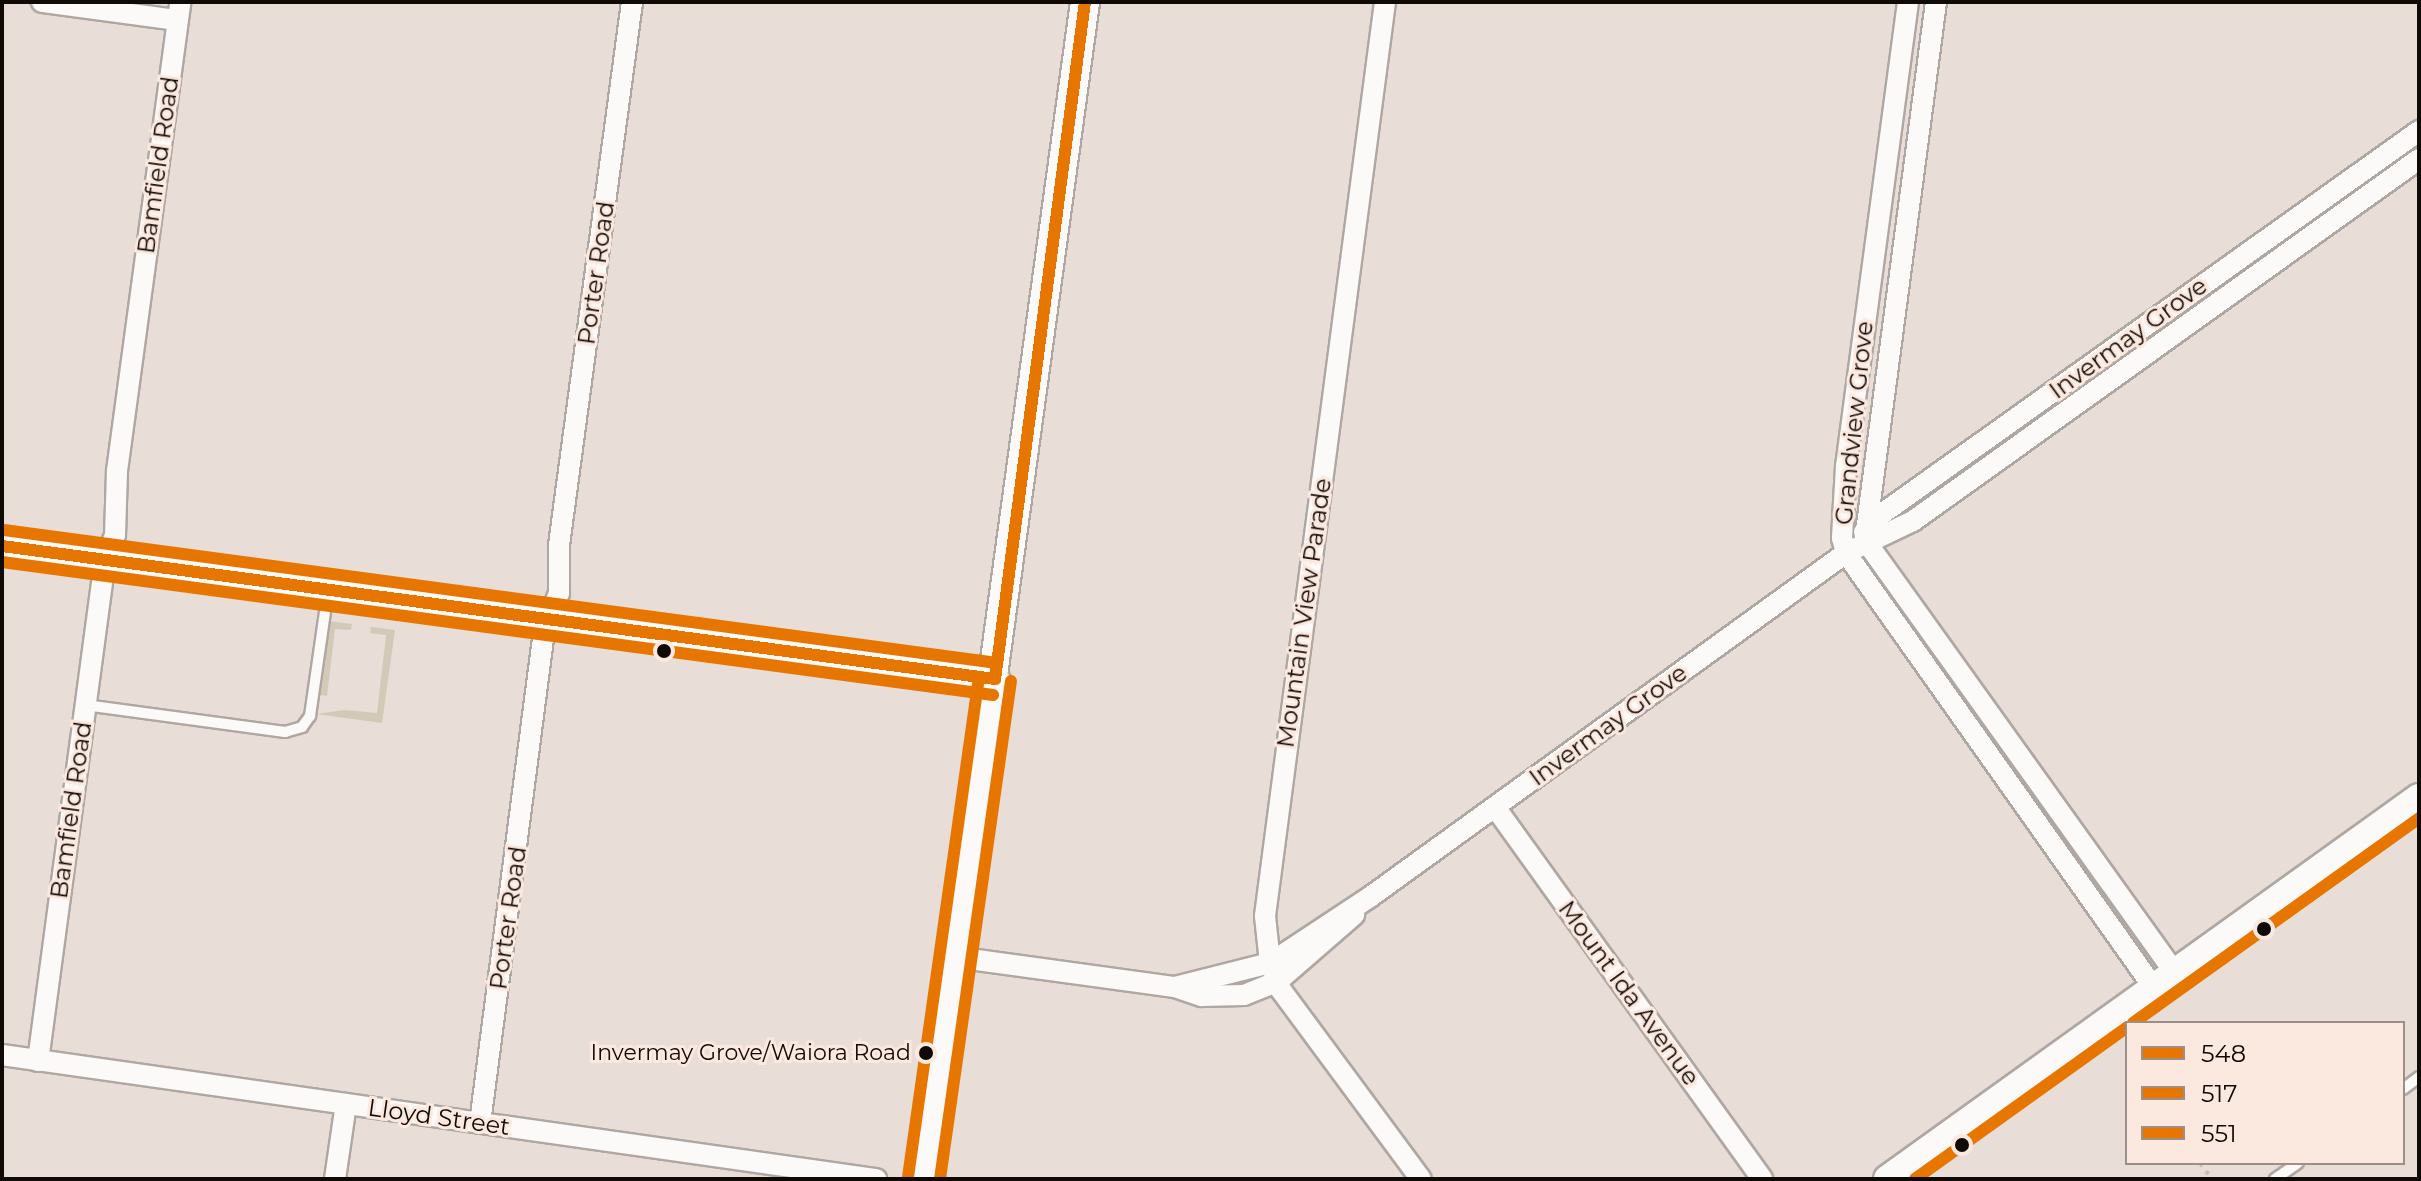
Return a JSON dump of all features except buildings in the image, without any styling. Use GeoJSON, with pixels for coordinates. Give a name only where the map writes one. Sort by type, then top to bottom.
{"type":"FeatureCollection","features":[{"type":"Feature","properties":{"kind":"main road"},"geometry":{"type":"LineString","coordinates":[[924,1179],[995,679],[1085,2]]}},
{"type":"Feature","properties":{"kind":"main road"},"geometry":{"type":"LineString","coordinates":[[2,546],[995,679]]}},
{"type":"Feature","properties":{"kind":"main road"},"geometry":{"type":"LineString","coordinates":[[1888,1179],[2419,798]]}},
{"type":"Feature","properties":{"kind":"street"},"geometry":{"type":"LineString","coordinates":[[42,2],[178,11]]}},
{"type":"Feature","properties":{"kind":"street","name":"Porter Road"},"geometry":{"type":"LineString","coordinates":[[480,1123],[549,619],[559,593],[559,545],[632,2]]}},
{"type":"Feature","properties":{"kind":"street","name":"Mountain View Parade"},"geometry":{"type":"LineString","coordinates":[[1274,972],[1267,895],[1385,2]]}},
{"type":"Feature","properties":{"kind":"street","name":"Grandview Grove"},"geometry":{"type":"LineString","coordinates":[[1908,2],[1846,466],[1841,523],[1846,553],[2164,980]]}},
{"type":"Feature","properties":{"kind":"street","name":"Grandview Grove"},"geometry":{"type":"LineString","coordinates":[[1936,2],[1867,537],[2164,980]]}},
{"type":"Feature","properties":{"kind":"street","name":"Bamfield Road"},"geometry":{"type":"LineString","coordinates":[[38,1061],[105,560],[115,535],[117,471],[178,11]]}},
{"type":"Feature","properties":{"kind":"street","name":"Invermay Grove"},"geometry":{"type":"LineString","coordinates":[[955,957],[1175,987],[1222,998],[1244,995],[1370,897],[1846,553],[2419,131]]}},
{"type":"Feature","properties":{"kind":"street","name":"Invermay Grove"},"geometry":{"type":"LineString","coordinates":[[1867,537],[1913,521],[2419,159]]}},
{"type":"Feature","properties":{"kind":"street","name":"Mount Ida Avenue"},"geometry":{"type":"LineString","coordinates":[[1495,807],[1762,1179]]}},
{"type":"Feature","properties":{"kind":"street"},"geometry":{"type":"LineString","coordinates":[[1274,972],[1421,1179]]}},
{"type":"Feature","properties":{"kind":"street","name":"Lloyd Street"},"geometry":{"type":"LineString","coordinates":[[2,1055],[876,1179]]}},
{"type":"Feature","properties":{"kind":"street"},"geometry":{"type":"LineString","coordinates":[[335,1179],[346,1104]]}},
{"type":"Feature","properties":{"kind":"lane"},"geometry":{"type":"LineString","coordinates":[[85,705],[285,732],[302,727],[310,716],[328,589]]}},
{"type":"Feature","properties":{"kind":"lane"},"geometry":{"type":"LineString","coordinates":[[2275,1179],[2295,1165]]}},
{"type":"Feature","properties":{"kind":"shaded area"},"geometry":{"type":"Polygon","coordinates":[[[328,621],[352,624],[351,630],[335,629],[327,696],[319,695],[328,621]]]}},
{"type":"Feature","properties":{"kind":"shaded area"},"geometry":{"type":"Polygon","coordinates":[[[371,627],[395,630],[382,723],[316,714],[345,710],[377,713],[386,635],[370,633],[371,627]]]}},
{"type":"Feature","properties":{"kind":"transit line","name":"548"},"geometry":{"type":"LineString","coordinates":[[995,679],[1085,2]]}},
{"type":"Feature","properties":{"kind":"transit line","name":"551"},"geometry":{"type":"LineString","coordinates":[[4,530],[997,663]]}},
{"type":"Feature","properties":{"kind":"transit line","name":"548"},"geometry":{"type":"LineString","coordinates":[[2,546],[995,679]]}},
{"type":"Feature","properties":{"kind":"transit line","name":"517"},"geometry":{"type":"LineString","coordinates":[[2,562],[993,695]]}},
{"type":"Feature","properties":{"kind":"transit line","name":"551"},"geometry":{"type":"LineString","coordinates":[[908,1177],[979,677]]}},
{"type":"Feature","properties":{"kind":"transit line","name":"517"},"geometry":{"type":"LineString","coordinates":[[940,1179],[1011,681]]}},
{"type":"Feature","properties":{"kind":"transit line","name":"517"},"geometry":{"type":"LineString","coordinates":[[2136,1021],[2419,818]]}},
{"type":"Feature","properties":{"kind":"transit line","name":"517"},"geometry":{"type":"LineString","coordinates":[[1915,1179],[2125,1028]]}},
{"type":"Feature","properties":{"kind":"place","name":"Invermay Grove/Waiora Road"},"geometry":{"type":"Point","coordinates":[926,1053]}}]}
